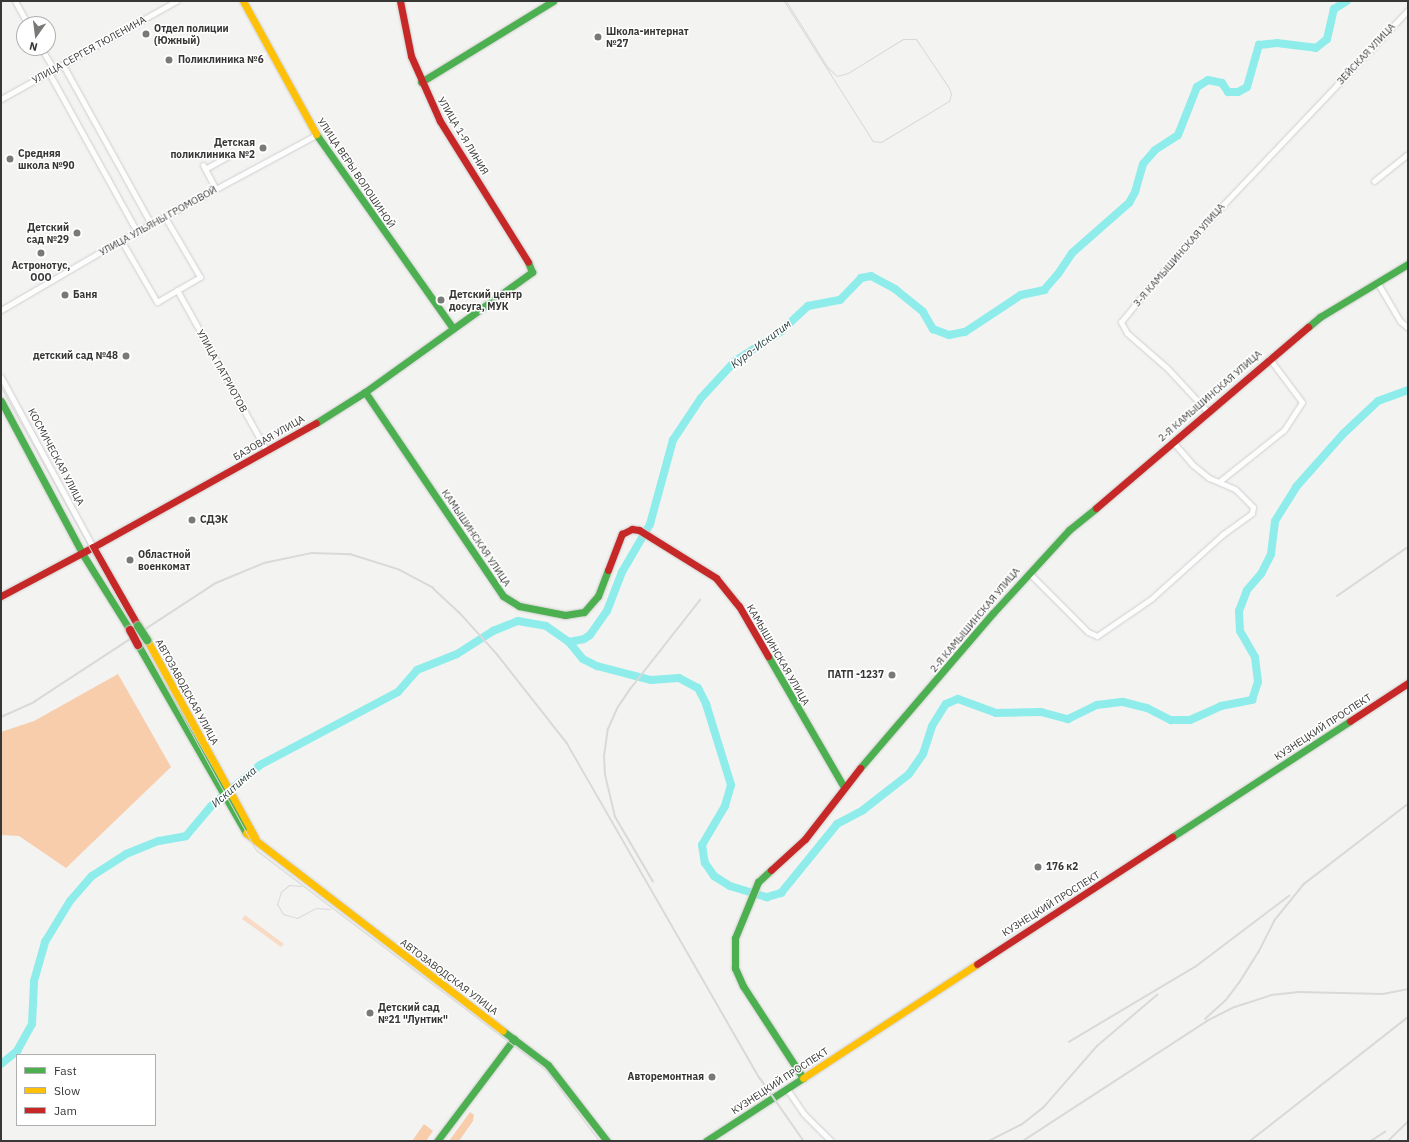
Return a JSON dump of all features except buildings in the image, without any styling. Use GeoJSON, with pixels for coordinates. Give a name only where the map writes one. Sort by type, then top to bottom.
{"type":"FeatureCollection","features":[{"type":"Feature","properties":{"kind":"main road","name":"УЛИЦА ВЕРЫ ВОЛОШИНОЙ"},"geometry":{"type":"LineString","coordinates":[[242,1],[316,135],[453,328]]}},
{"type":"Feature","properties":{"kind":"main road","name":"УЛИЦА 1-Я ЛИНИЯ"},"geometry":{"type":"LineString","coordinates":[[400,1],[412,58],[421,82],[440,122],[526,257],[532,272]]}},
{"type":"Feature","properties":{"kind":"main road"},"geometry":{"type":"LineString","coordinates":[[421,82],[553,1]]}},
{"type":"Feature","properties":{"kind":"main road","name":"2-Я КАМЫШИНСКАЯ УЛИЦА"},"geometry":{"type":"LineString","coordinates":[[803,1078],[743,986],[735,968],[733,953],[735,938],[758,882],[805,838],[844,787],[1068,530],[1172,442],[1206,411],[1320,317],[1408,264]]}},
{"type":"Feature","properties":{"kind":"main road","name":"БАЗОВАЯ УЛИЦА"},"geometry":{"type":"LineString","coordinates":[[1,596],[267,452],[365,392],[532,272]]}},
{"type":"Feature","properties":{"kind":"main road","name":"КАМЫШИНСКАЯ УЛИЦА"},"geometry":{"type":"LineString","coordinates":[[365,392],[504,596],[519,606],[565,615],[584,612],[598,596],[622,534],[628,529],[639,530],[716,578],[726,588],[844,787]]}},
{"type":"Feature","properties":{"kind":"main road"},"geometry":{"type":"LineString","coordinates":[[1,401],[82,552]]}},
{"type":"Feature","properties":{"kind":"main road","name":"АВТОЗАВОДСКАЯ УЛИЦА"},"geometry":{"type":"LineString","coordinates":[[93,547],[147,640],[236,812],[262,847],[548,1065],[559,1077],[607,1141]]}},
{"type":"Feature","properties":{"kind":"main road","name":"АВТОЗАВОДСКАЯ УЛИЦА"},"geometry":{"type":"LineString","coordinates":[[82,552],[212,768]]}},
{"type":"Feature","properties":{"kind":"main road","name":"КУЗНЕЦКИЙ ПРОСПЕКТ"},"geometry":{"type":"LineString","coordinates":[[706,1141],[1408,683]]}},
{"type":"Feature","properties":{"kind":"main road"},"geometry":{"type":"LineString","coordinates":[[437,1141],[514,1039]]}},
{"type":"Feature","properties":{"kind":"street"},"geometry":{"type":"LineString","coordinates":[[14,1],[23,16]]}},
{"type":"Feature","properties":{"kind":"street","name":"УЛИЦА СЕРГЕЯ ТЮЛЕНИНА"},"geometry":{"type":"LineString","coordinates":[[1,99],[176,1]]}},
{"type":"Feature","properties":{"kind":"street","name":"ЗЕЙСКАЯ УЛИЦА"},"geometry":{"type":"LineString","coordinates":[[1324,100],[1408,10]]}},
{"type":"Feature","properties":{"kind":"street"},"geometry":{"type":"LineString","coordinates":[[44,56],[51,71],[137,232]]}},
{"type":"Feature","properties":{"kind":"street"},"geometry":{"type":"LineString","coordinates":[[63,65],[151,224]]}},
{"type":"Feature","properties":{"kind":"street","name":"3-Я КАМЫШИНСКАЯ УЛИЦА"},"geometry":{"type":"LineString","coordinates":[[1206,411],[1167,368],[1127,333],[1122,322],[1160,274],[1324,100]]}},
{"type":"Feature","properties":{"kind":"street","name":"УЛИЦА УЛЬЯНЫ ГРОМОВОЙ"},"geometry":{"type":"LineString","coordinates":[[1,310],[122,240],[316,135]]}},
{"type":"Feature","properties":{"kind":"street"},"geometry":{"type":"LineString","coordinates":[[1374,182],[1408,154]]}},
{"type":"Feature","properties":{"kind":"street"},"geometry":{"type":"LineString","coordinates":[[216,189],[204,167],[228,156]]}},
{"type":"Feature","properties":{"kind":"street"},"geometry":{"type":"LineString","coordinates":[[122,240],[157,302],[200,277],[165,217]]}},
{"type":"Feature","properties":{"kind":"street"},"geometry":{"type":"LineString","coordinates":[[1377,282],[1400,321],[1408,328]]}},
{"type":"Feature","properties":{"kind":"street","name":"УЛИЦА ПАТРИОТОВ"},"geometry":{"type":"LineString","coordinates":[[178,290],[267,452]]}},
{"type":"Feature","properties":{"kind":"street"},"geometry":{"type":"LineString","coordinates":[[1220,481],[1279,434],[1302,402],[1269,358]]}},
{"type":"Feature","properties":{"kind":"street","name":"КОСМИЧЕСКАЯ УЛИЦА"},"geometry":{"type":"LineString","coordinates":[[1,377],[93,547]]}},
{"type":"Feature","properties":{"kind":"street"},"geometry":{"type":"LineString","coordinates":[[1029,573],[1088,632],[1097,636],[1151,599],[1222,535],[1252,513],[1253,507],[1249,501],[1235,489],[1220,481],[1209,478],[1193,465],[1172,442]]}},
{"type":"Feature","properties":{"kind":"street"},"geometry":{"type":"LineString","coordinates":[[787,1089],[804,1114],[831,1141]]}},
{"type":"Feature","properties":{"kind":"shaded area"},"geometry":{"type":"Polygon","coordinates":[[[118,674],[171,767],[66,868],[19,836],[1,835],[1,732],[34,721],[118,674]]]}},
{"type":"Feature","properties":{"kind":"shaded area"},"geometry":{"type":"Polygon","coordinates":[[[245,915],[284,944],[281,947],[242,919],[245,915]]]}},
{"type":"Feature","properties":{"kind":"shaded area"},"geometry":{"type":"Polygon","coordinates":[[[470,1112],[474,1115],[473,1121],[459,1141],[449,1141],[470,1112]]]}},
{"type":"Feature","properties":{"kind":"shaded area"},"geometry":{"type":"Polygon","coordinates":[[[424,1124],[433,1131],[426,1141],[412,1141],[424,1124]]]}},
{"type":"Feature","properties":{"kind":"waterway","name":"Куро-Искитим"},"geometry":{"type":"LineString","coordinates":[[569,642],[584,639],[590,635],[607,611],[622,572],[650,524],[673,440],[701,398],[735,361],[780,332],[808,306],[840,300],[861,278],[871,276],[895,289],[923,312],[933,329],[949,335],[965,332],[1021,295],[1044,290],[1058,274],[1072,253],[1129,203],[1135,192],[1143,164],[1155,150],[1178,135],[1197,87],[1208,80],[1222,83],[1228,92],[1238,92],[1247,87],[1259,45],[1277,43],[1316,48],[1327,39],[1334,9],[1347,1]]}},
{"type":"Feature","properties":{"kind":"waterway","name":"Искитимка"},"geometry":{"type":"LineString","coordinates":[[1,1064],[17,1051],[32,1024],[34,981],[45,942],[70,901],[92,876],[126,854],[159,841],[186,836],[211,806],[260,765],[398,692],[417,670],[457,654],[493,631],[518,621],[546,626],[569,642],[583,659],[597,666],[651,680],[679,678],[698,688],[706,704],[731,785],[725,806],[702,845],[705,863],[714,876],[730,886],[767,897],[781,893],[837,824],[863,810],[909,774],[923,754],[932,726],[946,704],[958,699],[996,713],[1041,712],[1068,719],[1097,705],[1123,702],[1147,708],[1171,720],[1190,720],[1221,706],[1252,700],[1258,682],[1255,657],[1240,631],[1239,611],[1247,590],[1261,574],[1271,554],[1275,521],[1296,487],[1343,434],[1378,401],[1408,390]]}},
{"type":"Feature","properties":{"kind":"tram line"},"geometry":{"type":"LineString","coordinates":[[784,1],[873,141],[881,142],[949,101],[951,94],[949,88],[916,39],[903,39],[848,73],[837,76],[828,68],[786,1]]}},
{"type":"Feature","properties":{"kind":"tram line"},"geometry":{"type":"LineString","coordinates":[[1,387],[256,850],[545,1069],[599,1141]]}},
{"type":"Feature","properties":{"kind":"tram line"},"geometry":{"type":"LineString","coordinates":[[301,886],[289,885],[281,892],[277,904],[283,914],[297,918],[316,908],[330,909]]}},
{"type":"Feature","properties":{"kind":"railway"},"geometry":{"type":"LineString","coordinates":[[1337,596],[1408,547]]}},
{"type":"Feature","properties":{"kind":"railway"},"geometry":{"type":"LineString","coordinates":[[1,717],[34,702],[216,583],[264,563],[312,553],[350,554],[398,569],[433,588],[460,613],[497,654],[567,743],[760,1078],[804,1141]]}},
{"type":"Feature","properties":{"kind":"railway"},"geometry":{"type":"LineString","coordinates":[[653,882],[615,817],[605,775],[604,756],[608,729],[618,707],[631,688],[700,600]]}},
{"type":"Feature","properties":{"kind":"railway"},"geometry":{"type":"LineString","coordinates":[[1205,1019],[1226,1000],[1239,983],[1258,953],[1274,921],[1304,884],[1408,804]]}},
{"type":"Feature","properties":{"kind":"railway"},"geometry":{"type":"LineString","coordinates":[[1069,1042],[1195,967],[1289,896]]}},
{"type":"Feature","properties":{"kind":"railway"},"geometry":{"type":"LineString","coordinates":[[1023,1141],[1207,1021],[1235,1007],[1271,995],[1299,992],[1383,994],[1408,989]]}},
{"type":"Feature","properties":{"kind":"railway"},"geometry":{"type":"LineString","coordinates":[[989,1141],[1021,1125],[1043,1108],[1097,1046],[1157,995]]}},
{"type":"Feature","properties":{"kind":"railway"},"geometry":{"type":"LineString","coordinates":[[1250,1141],[1408,1017]]}},
{"type":"Feature","properties":{"kind":"railway"},"geometry":{"type":"LineString","coordinates":[[1388,1141],[1408,1122]]}},
{"type":"Feature","properties":{"kind":"railway"},"geometry":{"type":"LineString","coordinates":[[1371,1141],[1385,1132]]}},
{"type":"Feature","properties":{"kind":"traffic: fast"},"geometry":{"type":"LineString","coordinates":[[421,82],[553,1]]}},
{"type":"Feature","properties":{"kind":"traffic: fast"},"geometry":{"type":"LineString","coordinates":[[316,134],[453,328]]}},
{"type":"Feature","properties":{"kind":"traffic: fast"},"geometry":{"type":"LineString","coordinates":[[316,423],[365,392],[532,272],[528,262]]}},
{"type":"Feature","properties":{"kind":"traffic: fast"},"geometry":{"type":"LineString","coordinates":[[1308,327],[1320,317],[1408,264]]}},
{"type":"Feature","properties":{"kind":"traffic: fast"},"geometry":{"type":"LineString","coordinates":[[365,392],[503,596],[519,606],[565,615],[584,612],[598,596],[608,570]]}},
{"type":"Feature","properties":{"kind":"traffic: fast"},"geometry":{"type":"LineString","coordinates":[[1,401],[82,553]]}},
{"type":"Feature","properties":{"kind":"traffic: fast"},"geometry":{"type":"LineString","coordinates":[[860,768],[993,613],[1069,530],[1096,508]]}},
{"type":"Feature","properties":{"kind":"traffic: fast"},"geometry":{"type":"LineString","coordinates":[[82,553],[130,630]]}},
{"type":"Feature","properties":{"kind":"traffic: fast"},"geometry":{"type":"LineString","coordinates":[[138,626],[147,640]]}},
{"type":"Feature","properties":{"kind":"traffic: fast"},"geometry":{"type":"LineString","coordinates":[[138,645],[246,833]]}},
{"type":"Feature","properties":{"kind":"traffic: fast"},"geometry":{"type":"LineString","coordinates":[[768,656],[844,787]]}},
{"type":"Feature","properties":{"kind":"traffic: fast"},"geometry":{"type":"LineString","coordinates":[[1172,837],[1350,721]]}},
{"type":"Feature","properties":{"kind":"traffic: fast"},"geometry":{"type":"LineString","coordinates":[[706,1141],[803,1078],[743,986],[735,968],[735,938],[758,882],[771,870]]}},
{"type":"Feature","properties":{"kind":"traffic: fast"},"geometry":{"type":"LineString","coordinates":[[503,1031],[548,1065],[607,1141]]}},
{"type":"Feature","properties":{"kind":"traffic: fast"},"geometry":{"type":"LineString","coordinates":[[437,1141],[514,1039]]}},
{"type":"Feature","properties":{"kind":"traffic: slow"},"geometry":{"type":"LineString","coordinates":[[243,1],[316,134]]}},
{"type":"Feature","properties":{"kind":"traffic: slow"},"geometry":{"type":"LineString","coordinates":[[147,640],[255,837]]}},
{"type":"Feature","properties":{"kind":"traffic: slow"},"geometry":{"type":"LineString","coordinates":[[246,833],[503,1031]]}},
{"type":"Feature","properties":{"kind":"traffic: slow"},"geometry":{"type":"LineString","coordinates":[[803,1078],[977,964]]}},
{"type":"Feature","properties":{"kind":"traffic: jam"},"geometry":{"type":"LineString","coordinates":[[400,1],[411,56],[440,121],[528,262]]}},
{"type":"Feature","properties":{"kind":"traffic: jam"},"geometry":{"type":"LineString","coordinates":[[1096,508],[1308,327]]}},
{"type":"Feature","properties":{"kind":"traffic: jam"},"geometry":{"type":"LineString","coordinates":[[93,547],[316,423]]}},
{"type":"Feature","properties":{"kind":"traffic: jam"},"geometry":{"type":"LineString","coordinates":[[608,570],[622,534],[632,529],[639,530],[716,578],[739,606],[768,656]]}},
{"type":"Feature","properties":{"kind":"traffic: jam"},"geometry":{"type":"LineString","coordinates":[[1,596],[93,547],[138,626]]}},
{"type":"Feature","properties":{"kind":"traffic: jam"},"geometry":{"type":"LineString","coordinates":[[130,630],[138,645]]}},
{"type":"Feature","properties":{"kind":"traffic: jam"},"geometry":{"type":"LineString","coordinates":[[1350,721],[1408,683]]}},
{"type":"Feature","properties":{"kind":"traffic: jam"},"geometry":{"type":"LineString","coordinates":[[771,870],[805,839],[860,768]]}},
{"type":"Feature","properties":{"kind":"traffic: jam"},"geometry":{"type":"LineString","coordinates":[[977,964],[1172,837]]}},
{"type":"Feature","properties":{"kind":"place","name":"Отдел полиции (Южный)"},"geometry":{"type":"Point","coordinates":[146,34]}},
{"type":"Feature","properties":{"kind":"place","name":"Школа-интернат №27"},"geometry":{"type":"Point","coordinates":[598,37]}},
{"type":"Feature","properties":{"kind":"place","name":"Поликлиника №6"},"geometry":{"type":"Point","coordinates":[169,60]}},
{"type":"Feature","properties":{"kind":"place","name":"Детская поликлиника №2"},"geometry":{"type":"Point","coordinates":[263,148]}},
{"type":"Feature","properties":{"kind":"place","name":"Средняя школа №90"},"geometry":{"type":"Point","coordinates":[10,159]}},
{"type":"Feature","properties":{"kind":"place","name":"Детский сад №29"},"geometry":{"type":"Point","coordinates":[77,233]}},
{"type":"Feature","properties":{"kind":"place","name":"Астронотус, ООО"},"geometry":{"type":"Point","coordinates":[41,253]}},
{"type":"Feature","properties":{"kind":"place","name":"Баня"},"geometry":{"type":"Point","coordinates":[65,295]}},
{"type":"Feature","properties":{"kind":"place","name":"Детский центр досуга, МУК"},"geometry":{"type":"Point","coordinates":[441,300]}},
{"type":"Feature","properties":{"kind":"place","name":"детский сад №48"},"geometry":{"type":"Point","coordinates":[126,356]}},
{"type":"Feature","properties":{"kind":"place","name":"СДЭК"},"geometry":{"type":"Point","coordinates":[192,520]}},
{"type":"Feature","properties":{"kind":"place","name":"Областной военкомат"},"geometry":{"type":"Point","coordinates":[130,560]}},
{"type":"Feature","properties":{"kind":"place","name":"ПАТП -1237"},"geometry":{"type":"Point","coordinates":[892,675]}},
{"type":"Feature","properties":{"kind":"place","name":"176 к2"},"geometry":{"type":"Point","coordinates":[1038,867]}},
{"type":"Feature","properties":{"kind":"place","name":"Детский сад №21 \"Лунтик\""},"geometry":{"type":"Point","coordinates":[370,1013]}},
{"type":"Feature","properties":{"kind":"place","name":"Авторемонтная"},"geometry":{"type":"Point","coordinates":[712,1077]}}]}
